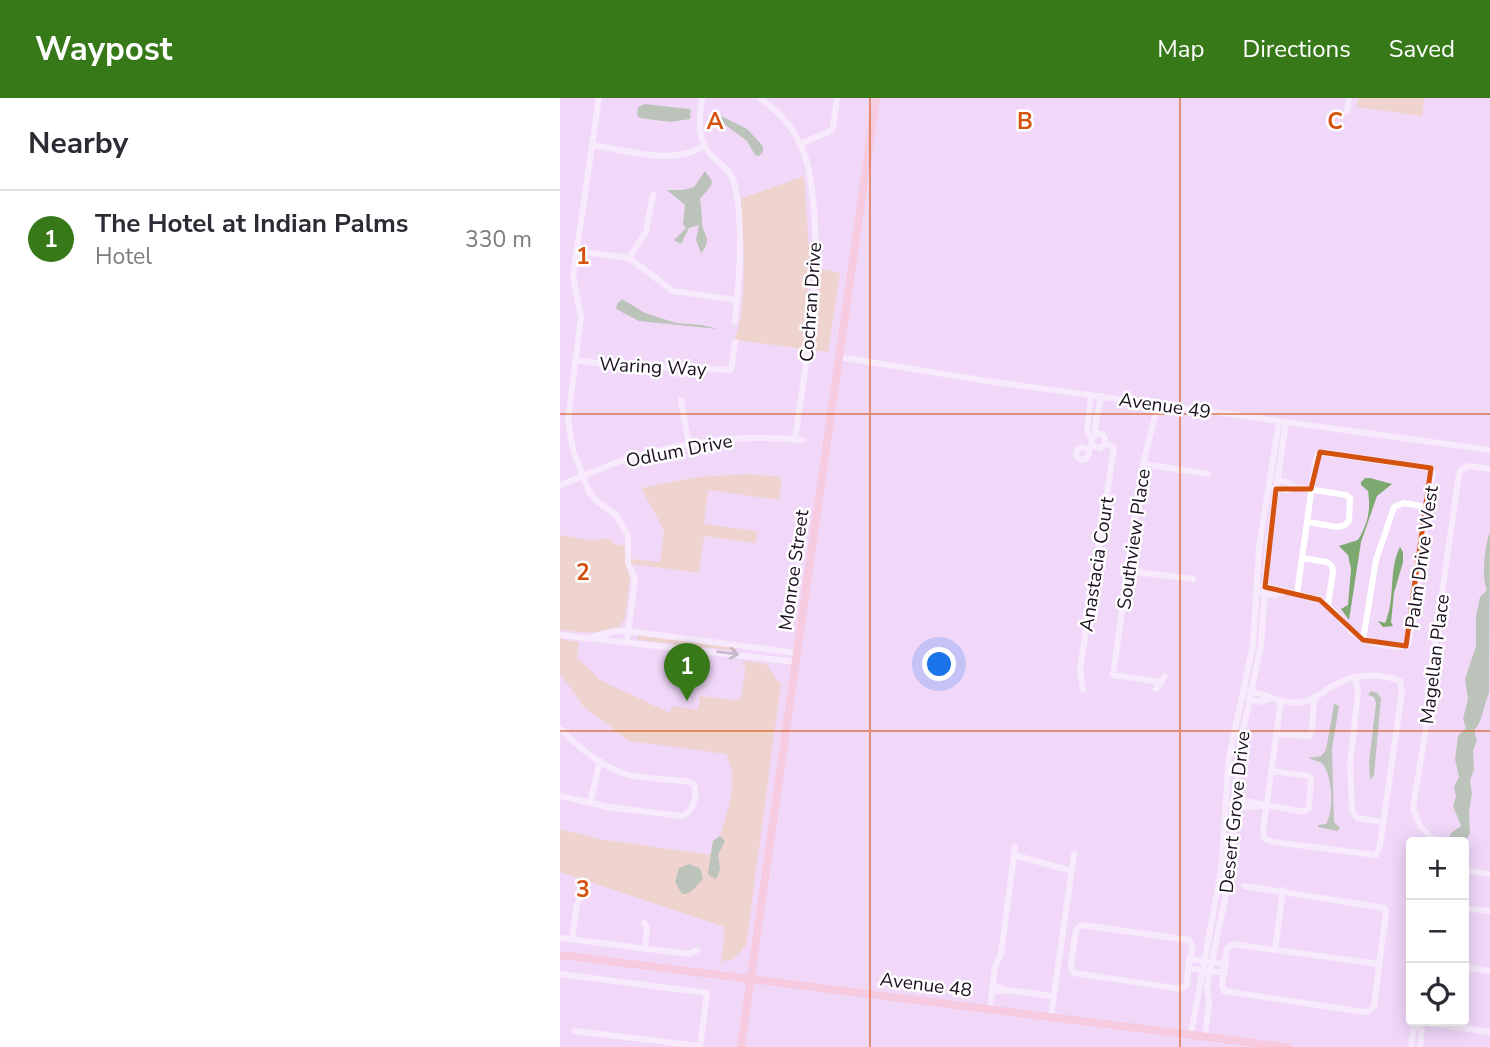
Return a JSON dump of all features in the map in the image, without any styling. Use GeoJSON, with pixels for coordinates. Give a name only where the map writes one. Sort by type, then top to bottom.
{"type":"FeatureCollection","features":[{"type":"Feature","properties":{"kind":"main road","name":"Monroe Street"},"geometry":{"type":"LineString","coordinates":[[741,1047],[876,98]]}},
{"type":"Feature","properties":{"kind":"main road","name":"Avenue 48"},"geometry":{"type":"LineString","coordinates":[[560,955],[1287,1047]]}},
{"type":"Feature","properties":{"kind":"street"},"geometry":{"type":"LineString","coordinates":[[598,98],[573,283],[581,317],[568,420],[570,440],[582,476],[593,498],[616,515],[628,535],[628,563],[635,580],[626,641]]}},
{"type":"Feature","properties":{"kind":"street"},"geometry":{"type":"LineString","coordinates":[[702,98],[699,124],[704,146],[726,167],[734,182],[739,230],[735,322]]}},
{"type":"Feature","properties":{"kind":"street","name":"Cochran Drive"},"geometry":{"type":"LineString","coordinates":[[760,98],[783,117],[800,144],[806,157],[812,193],[816,268],[799,440]]}},
{"type":"Feature","properties":{"kind":"street"},"geometry":{"type":"LineString","coordinates":[[800,144],[833,128],[836,98]]}},
{"type":"Feature","properties":{"kind":"street"},"geometry":{"type":"LineString","coordinates":[[1347,111],[1349,98]]}},
{"type":"Feature","properties":{"kind":"street"},"geometry":{"type":"LineString","coordinates":[[592,145],[674,156],[686,155],[704,146]]}},
{"type":"Feature","properties":{"kind":"street"},"geometry":{"type":"LineString","coordinates":[[629,258],[646,232],[653,195]]}},
{"type":"Feature","properties":{"kind":"street"},"geometry":{"type":"LineString","coordinates":[[577,251],[629,258],[673,291],[737,300]]}},
{"type":"Feature","properties":{"kind":"street","name":"Waring Way"},"geometry":{"type":"LineString","coordinates":[[575,360],[620,366],[731,370],[735,342]]}},
{"type":"Feature","properties":{"kind":"street","name":"Avenue 49"},"geometry":{"type":"LineString","coordinates":[[839,357],[1490,450]]}},
{"type":"Feature","properties":{"kind":"street"},"geometry":{"type":"LineString","coordinates":[[1091,395],[1087,432],[1092,442],[1098,448],[1105,444],[1104,436],[1092,442]]}},
{"type":"Feature","properties":{"kind":"street"},"geometry":{"type":"LineString","coordinates":[[1092,442],[1101,396]]}},
{"type":"Feature","properties":{"kind":"street"},"geometry":{"type":"LineString","coordinates":[[681,400],[688,445]]}},
{"type":"Feature","properties":{"kind":"street","name":"Southview Place"},"geometry":{"type":"LineString","coordinates":[[1158,404],[1143,464],[1113,675],[1160,683]]}},
{"type":"Feature","properties":{"kind":"street","name":"Desert Grove Drive"},"geometry":{"type":"LineString","coordinates":[[1208,962],[1221,871],[1229,757],[1253,645],[1283,421]]}},
{"type":"Feature","properties":{"kind":"street","name":"Odlum Drive"},"geometry":{"type":"LineString","coordinates":[[560,485],[634,457],[688,445],[740,438],[799,440]]}},
{"type":"Feature","properties":{"kind":"street","name":"Anastacia Court"},"geometry":{"type":"LineString","coordinates":[[1083,690],[1080,669],[1114,448],[1105,444]]}},
{"type":"Feature","properties":{"kind":"street","name":"Palm Drive West"},"geometry":{"type":"LineString","coordinates":[[1311,489],[1316,457],[1321,452],[1431,468],[1433,473],[1409,642],[1406,646],[1398,647],[1363,640]]}},
{"type":"Feature","properties":{"kind":"street"},"geometry":{"type":"LineString","coordinates":[[1143,464],[1208,474]]}},
{"type":"Feature","properties":{"kind":"street","name":"Magellan Place"},"geometry":{"type":"LineString","coordinates":[[1430,837],[1420,826],[1413,808],[1426,728],[1428,691],[1458,474],[1469,466],[1490,470]]}},
{"type":"Feature","properties":{"kind":"street"},"geometry":{"type":"LineString","coordinates":[[1274,484],[1287,482],[1295,487],[1346,495],[1350,498],[1352,504],[1349,521],[1345,526],[1307,522]]}},
{"type":"Feature","properties":{"kind":"street"},"geometry":{"type":"LineString","coordinates":[[1297,594],[1311,489]]}},
{"type":"Feature","properties":{"kind":"street"},"geometry":{"type":"LineString","coordinates":[[1261,590],[1313,598],[1328,606],[1347,629],[1363,640],[1376,560],[1394,507],[1404,503],[1427,507]]}},
{"type":"Feature","properties":{"kind":"street"},"geometry":{"type":"LineString","coordinates":[[1302,558],[1327,562],[1332,566],[1328,606]]}},
{"type":"Feature","properties":{"kind":"street"},"geometry":{"type":"LineString","coordinates":[[1128,571],[1193,579]]}},
{"type":"Feature","properties":{"kind":"street","name":"Desert Grove Drive"},"geometry":{"type":"LineString","coordinates":[[1191,1034],[1199,985],[1206,970],[1230,874],[1238,754],[1261,646],[1261,590]]}},
{"type":"Feature","properties":{"kind":"street"},"geometry":{"type":"LineString","coordinates":[[588,638],[615,631],[628,631],[797,653]]}},
{"type":"Feature","properties":{"kind":"street"},"geometry":{"type":"LineString","coordinates":[[560,635],[796,662]]}},
{"type":"Feature","properties":{"kind":"street"},"geometry":{"type":"LineString","coordinates":[[1243,690],[1270,699],[1302,702],[1314,699],[1336,684],[1355,677],[1368,676],[1400,681],[1402,692],[1379,849],[1373,856],[1268,841],[1263,834],[1282,701]]}},
{"type":"Feature","properties":{"kind":"street"},"geometry":{"type":"LineString","coordinates":[[1355,677],[1358,692],[1350,764],[1352,810],[1357,818],[1383,822]]}},
{"type":"Feature","properties":{"kind":"street"},"geometry":{"type":"LineString","coordinates":[[1241,698],[1260,702],[1270,699]]}},
{"type":"Feature","properties":{"kind":"street"},"geometry":{"type":"LineString","coordinates":[[1276,734],[1309,736],[1312,731],[1314,699]]}},
{"type":"Feature","properties":{"kind":"street"},"geometry":{"type":"LineString","coordinates":[[560,728],[600,761],[628,775],[684,781],[694,785],[696,792],[686,816],[590,803],[560,796]]}},
{"type":"Feature","properties":{"kind":"street"},"geometry":{"type":"LineString","coordinates":[[590,803],[600,761]]}},
{"type":"Feature","properties":{"kind":"street"},"geometry":{"type":"LineString","coordinates":[[1226,803],[1305,810],[1309,808],[1313,785],[1311,779],[1308,776],[1272,771]]}},
{"type":"Feature","properties":{"kind":"street"},"geometry":{"type":"LineString","coordinates":[[989,1008],[995,967],[1001,954],[1015,847]]}},
{"type":"Feature","properties":{"kind":"street"},"geometry":{"type":"LineString","coordinates":[[1051,1016],[1074,854]]}},
{"type":"Feature","properties":{"kind":"street"},"geometry":{"type":"LineString","coordinates":[[1014,855],[1072,871]]}},
{"type":"Feature","properties":{"kind":"street"},"geometry":{"type":"LineString","coordinates":[[1469,871],[1490,874]]}},
{"type":"Feature","properties":{"kind":"street"},"geometry":{"type":"LineString","coordinates":[[1244,886],[1385,908],[1379,964],[1374,1006],[1364,1012],[1228,992],[1222,988],[1227,947],[1231,943],[1379,964]]}},
{"type":"Feature","properties":{"kind":"street"},"geometry":{"type":"LineString","coordinates":[[1275,950],[1283,890]]}},
{"type":"Feature","properties":{"kind":"street"},"geometry":{"type":"LineString","coordinates":[[572,939],[580,896]]}},
{"type":"Feature","properties":{"kind":"street"},"geometry":{"type":"LineString","coordinates":[[1469,909],[1490,911]]}},
{"type":"Feature","properties":{"kind":"street"},"geometry":{"type":"LineString","coordinates":[[644,923],[648,928],[645,948]]}},
{"type":"Feature","properties":{"kind":"street"},"geometry":{"type":"LineString","coordinates":[[1082,925],[1189,940],[1193,948],[1188,968],[1188,983],[1180,989],[1077,974],[1072,971],[1071,964],[1076,930],[1082,925]]}},
{"type":"Feature","properties":{"kind":"street"},"geometry":{"type":"LineString","coordinates":[[560,938],[689,954],[697,950]]}},
{"type":"Feature","properties":{"kind":"street"},"geometry":{"type":"LineString","coordinates":[[1189,959],[1226,964]]}},
{"type":"Feature","properties":{"kind":"street"},"geometry":{"type":"LineString","coordinates":[[1188,968],[1225,973]]}},
{"type":"Feature","properties":{"kind":"street"},"geometry":{"type":"LineString","coordinates":[[1469,968],[1490,971]]}},
{"type":"Feature","properties":{"kind":"street","name":"Desert Grove Drive"},"geometry":{"type":"LineString","coordinates":[[1205,1036],[1209,1004],[1206,970]]}},
{"type":"Feature","properties":{"kind":"street"},"geometry":{"type":"LineString","coordinates":[[560,974],[706,993],[700,1047],[575,1031]]}},
{"type":"Feature","properties":{"kind":"street"},"geometry":{"type":"LineString","coordinates":[[1199,985],[1208,986]]}},
{"type":"Feature","properties":{"kind":"street"},"geometry":{"type":"LineString","coordinates":[[992,989],[1053,996]]}},
{"type":"Feature","properties":{"kind":"street"},"geometry":{"type":"LineString","coordinates":[[1412,1047],[1416,1026]]}},
{"type":"Feature","properties":{"kind":"street"},"geometry":{"type":"LineString","coordinates":[[1420,1047],[1421,1026]]}},
{"type":"Feature","properties":{"kind":"street"},"geometry":{"type":"LineString","coordinates":[[1447,1026],[1490,1032]]}},
{"type":"Feature","properties":{"kind":"highlighted area"},"geometry":{"type":"Polygon","coordinates":[[[1320,452],[1431,468],[1406,646],[1363,640],[1320,600],[1265,587],[1276,489],[1311,489],[1320,452]]]}},
{"type":"Feature","properties":{"kind":"shaded area"},"geometry":{"type":"Polygon","coordinates":[[[1358,98],[1425,98],[1422,116],[1357,107],[1358,98]]]}},
{"type":"Feature","properties":{"kind":"shaded area"},"geometry":{"type":"Polygon","coordinates":[[[645,104],[689,109],[690,119],[670,122],[640,118],[637,115],[638,107],[645,104]]]}},
{"type":"Feature","properties":{"kind":"shaded area"},"geometry":{"type":"Polygon","coordinates":[[[721,116],[747,129],[763,146],[763,152],[759,156],[755,155],[747,141],[720,121],[721,116]]]}},
{"type":"Feature","properties":{"kind":"shaded area"},"geometry":{"type":"Polygon","coordinates":[[[705,171],[712,181],[700,199],[702,226],[707,240],[701,253],[696,240],[699,225],[689,228],[681,244],[674,240],[686,228],[683,224],[685,205],[667,190],[694,187],[705,171]]]}},
{"type":"Feature","properties":{"kind":"shaded area"},"geometry":{"type":"Polygon","coordinates":[[[804,176],[810,263],[803,349],[735,340],[743,288],[744,252],[740,199],[804,176]]]}},
{"type":"Feature","properties":{"kind":"shaded area"},"geometry":{"type":"Polygon","coordinates":[[[820,269],[840,273],[828,352],[813,350],[820,269]]]}},
{"type":"Feature","properties":{"kind":"shaded area"},"geometry":{"type":"Polygon","coordinates":[[[622,299],[645,313],[676,323],[718,329],[639,321],[616,309],[622,299]]]}},
{"type":"Feature","properties":{"kind":"shaded area"},"geometry":{"type":"Polygon","coordinates":[[[748,474],[782,477],[779,500],[708,490],[704,524],[757,531],[756,543],[704,536],[699,573],[632,564],[625,618],[620,627],[592,633],[561,630],[563,640],[579,642],[577,659],[598,679],[670,713],[672,706],[698,710],[700,696],[741,699],[746,666],[741,665],[745,661],[766,664],[781,683],[746,947],[730,961],[724,960],[721,964],[725,927],[560,872],[560,829],[599,839],[710,855],[713,841],[720,836],[729,805],[732,774],[726,754],[629,741],[583,706],[560,673],[560,535],[594,541],[608,538],[615,544],[625,546],[625,554],[632,559],[660,562],[664,530],[641,488],[697,477],[748,474]]]}},
{"type":"Feature","properties":{"kind":"shaded area"},"geometry":{"type":"Polygon","coordinates":[[[1370,478],[1392,484],[1377,496],[1361,542],[1349,620],[1341,609],[1348,605],[1351,569],[1348,555],[1339,546],[1358,540],[1364,528],[1369,498],[1368,491],[1361,482],[1370,478]]]}},
{"type":"Feature","properties":{"kind":"shaded area"},"geometry":{"type":"Polygon","coordinates":[[[1490,532],[1489,693],[1481,719],[1474,730],[1477,741],[1473,751],[1474,769],[1470,781],[1470,833],[1468,837],[1450,837],[1461,826],[1453,806],[1456,797],[1454,787],[1459,777],[1455,759],[1458,736],[1466,728],[1463,719],[1468,699],[1465,679],[1476,646],[1476,616],[1480,597],[1487,590],[1484,561],[1490,532]]]}},
{"type":"Feature","properties":{"kind":"shaded area"},"geometry":{"type":"Polygon","coordinates":[[[1400,547],[1403,562],[1394,593],[1391,622],[1393,626],[1383,627],[1378,621],[1385,623],[1388,614],[1394,565],[1400,547]]]}},
{"type":"Feature","properties":{"kind":"shaded area"},"geometry":{"type":"Polygon","coordinates":[[[639,635],[736,648],[736,651],[639,640],[639,635]]]}},
{"type":"Feature","properties":{"kind":"shaded area"},"geometry":{"type":"Polygon","coordinates":[[[1371,691],[1381,698],[1374,775],[1370,780],[1369,762],[1376,703],[1374,697],[1368,695],[1371,691]]]}},
{"type":"Feature","properties":{"kind":"shaded area"},"geometry":{"type":"Polygon","coordinates":[[[1334,704],[1339,706],[1332,749],[1334,822],[1340,828],[1337,831],[1318,827],[1326,824],[1329,818],[1330,784],[1322,763],[1308,758],[1321,756],[1326,750],[1334,704]]]}},
{"type":"Feature","properties":{"kind":"shaded area"},"geometry":{"type":"Polygon","coordinates":[[[720,836],[725,841],[718,855],[720,868],[715,879],[708,874],[713,841],[720,836]]]}},
{"type":"Feature","properties":{"kind":"shaded area"},"geometry":{"type":"Polygon","coordinates":[[[689,864],[700,868],[703,879],[691,891],[682,894],[675,882],[679,868],[689,864]]]}},
{"type":"Feature","properties":{"kind":"place","name":"The Hotel at Indian Palms"},"geometry":{"type":"Point","coordinates":[687,701]}}]}
